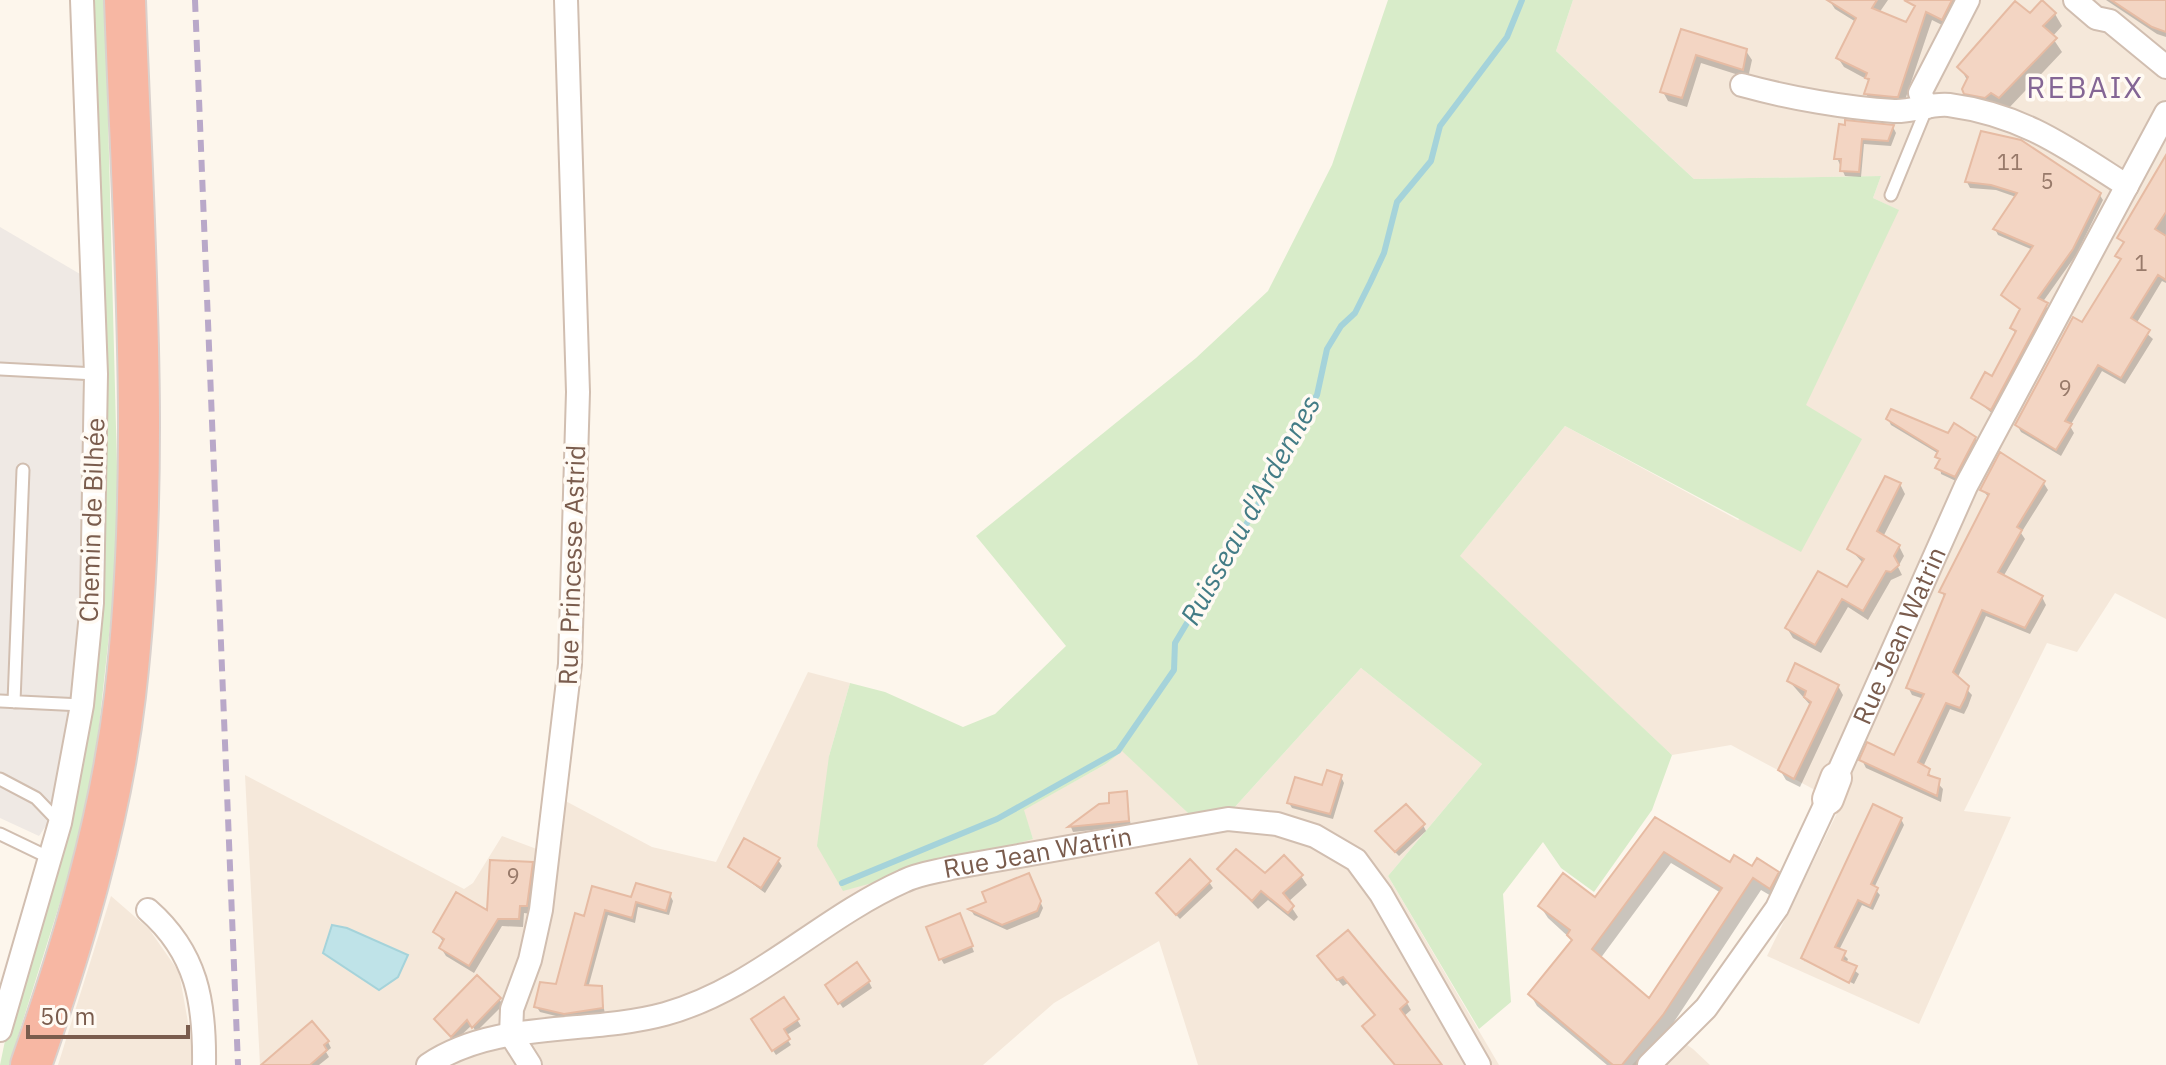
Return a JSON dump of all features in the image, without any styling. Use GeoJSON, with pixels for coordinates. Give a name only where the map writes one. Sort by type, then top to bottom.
{"type":"FeatureCollection","features":[{"type":"Feature","properties":{"kind":"highway"},"geometry":{"type":"LineString","coordinates":[[31,1065],[84,903],[105,815],[124,698],[133,615],[139,516],[139,394],[125,0]]}},
{"type":"Feature","properties":{"kind":"street","name":"Chemin de Bilhée"},"geometry":{"type":"LineString","coordinates":[[0,1030],[60,823],[82,705],[92,603],[96,374],[82,0]]}},
{"type":"Feature","properties":{"kind":"street","name":"Rue Princesse Astrid"},"geometry":{"type":"LineString","coordinates":[[511,1035],[512,1009],[530,960],[541,910],[570,664],[578,392],[566,0]]}},
{"type":"Feature","properties":{"kind":"street"},"geometry":{"type":"LineString","coordinates":[[1927,107],[1920,93],[1968,0]]}},
{"type":"Feature","properties":{"kind":"street"},"geometry":{"type":"LineString","coordinates":[[2075,0],[2096,18],[2110,21],[2166,67]]}},
{"type":"Feature","properties":{"kind":"street"},"geometry":{"type":"LineString","coordinates":[[1742,85],[1778,95],[1896,111],[1946,104],[2035,127],[2127,186]]}},
{"type":"Feature","properties":{"kind":"street","name":"Rue Jean Watrin"},"geometry":{"type":"LineString","coordinates":[[1649,1065],[1706,1008],[1777,908],[1966,486],[2127,186],[2158,149],[2166,113]]}},
{"type":"Feature","properties":{"kind":"street","name":"Rue Jean Watrin"},"geometry":{"type":"LineString","coordinates":[[511,1035],[607,1025],[665,1014],[731,989],[866,900],[907,879],[951,868],[1228,819],[1290,828],[1315,836],[1356,860],[1381,894],[1479,1065]]}},
{"type":"Feature","properties":{"kind":"street"},"geometry":{"type":"LineString","coordinates":[[148,910],[175,937],[189,959],[197,983],[204,1034],[204,1065]]}},
{"type":"Feature","properties":{"kind":"street"},"geometry":{"type":"LineString","coordinates":[[428,1065],[473,1043],[511,1035],[530,1065]]}},
{"type":"Feature","properties":{"kind":"lane"},"geometry":{"type":"LineString","coordinates":[[1891,195],[1927,107]]}},
{"type":"Feature","properties":{"kind":"lane"},"geometry":{"type":"LineString","coordinates":[[0,369],[96,374]]}},
{"type":"Feature","properties":{"kind":"lane"},"geometry":{"type":"LineString","coordinates":[[14,702],[23,470]]}},
{"type":"Feature","properties":{"kind":"lane"},"geometry":{"type":"LineString","coordinates":[[0,701],[82,705]]}},
{"type":"Feature","properties":{"kind":"lane"},"geometry":{"type":"LineString","coordinates":[[0,779],[36,798],[60,823]]}},
{"type":"Feature","properties":{"kind":"lane"},"geometry":{"type":"LineString","coordinates":[[0,834],[50,858]]}},
{"type":"Feature","properties":{"kind":"shaded area"},"geometry":{"type":"Polygon","coordinates":[[[1573,0],[2166,0],[2166,619],[2115,593],[2077,652],[2047,643],[1964,811],[2011,817],[1919,1024],[1767,956],[1840,807],[1815,790],[1731,745],[1672,755],[1459,557],[1565,426],[1738,520],[1861,439],[1805,406],[1898,210],[1873,198],[1881,176],[1694,179],[1556,51],[1573,0]]]}},
{"type":"Feature","properties":{"kind":"shaded area"},"geometry":{"type":"Polygon","coordinates":[[[0,227],[80,274],[86,519],[81,607],[74,686],[54,814],[39,836],[0,818],[0,227]]]}},
{"type":"Feature","properties":{"kind":"shaded area"},"geometry":{"type":"Polygon","coordinates":[[[1361,668],[1482,764],[1388,876],[1499,1065],[1198,1065],[1159,941],[1054,1003],[983,1065],[260,1065],[245,775],[464,889],[473,883],[502,836],[550,854],[558,797],[652,847],[716,862],[808,672],[850,683],[829,756],[1033,839],[1023,810],[1106,764],[1122,750],[1190,815],[1234,808],[1361,668]]]}},
{"type":"Feature","properties":{"kind":"shaded area"},"geometry":{"type":"Polygon","coordinates":[[[111,896],[149,929],[179,972],[191,1039],[191,1065],[58,1065],[111,896]]]}},
{"type":"Feature","properties":{"kind":"shaded area"},"geometry":{"type":"Polygon","coordinates":[[[1666,1030],[1693,1049],[1710,1065],[1632,1065],[1666,1030]]]}},
{"type":"Feature","properties":{"kind":"green space"},"geometry":{"type":"Polygon","coordinates":[[[90,0],[105,0],[119,544],[95,763],[74,858],[9,1065],[0,1065],[102,570],[103,349],[90,0]]]}},
{"type":"Feature","properties":{"kind":"green space"},"geometry":{"type":"Polygon","coordinates":[[[1388,0],[1573,0],[1556,51],[1694,179],[1881,176],[1873,198],[1899,210],[1806,405],[1862,439],[1801,552],[1565,426],[1460,556],[1672,755],[1652,810],[1594,892],[1561,868],[1543,842],[1503,894],[1511,1002],[1479,1029],[1388,876],[1482,764],[1361,668],[1234,808],[1190,815],[1122,751],[1106,764],[1024,810],[1033,839],[843,891],[817,846],[829,756],[850,683],[885,692],[963,727],[995,714],[1066,646],[976,536],[1196,358],[1268,291],[1332,165],[1388,0]]]}},
{"type":"Feature","properties":{"kind":"water"},"geometry":{"type":"Polygon","coordinates":[[[332,925],[347,928],[408,955],[398,977],[379,990],[323,953],[332,925]]]}},
{"type":"Feature","properties":{"kind":"building"},"geometry":{"type":"Polygon","coordinates":[[[1827,0],[1877,0],[1872,8],[1906,22],[1915,6],[1904,0],[1952,0],[1942,20],[1926,12],[1898,97],[1894,97],[1864,94],[1869,79],[1865,78],[1867,73],[1836,58],[1856,18],[1827,0]]]}},
{"type":"Feature","properties":{"kind":"building"},"geometry":{"type":"Polygon","coordinates":[[[2042,0],[2056,13],[2043,26],[2057,38],[1999,98],[1991,93],[1985,98],[1964,94],[1962,89],[1968,77],[1957,67],[2015,1],[2030,13],[2042,0]]]}},
{"type":"Feature","properties":{"kind":"building"},"geometry":{"type":"Polygon","coordinates":[[[2111,0],[2166,0],[2166,32],[2152,27],[2111,0]]]}},
{"type":"Feature","properties":{"kind":"building"},"geometry":{"type":"Polygon","coordinates":[[[1681,29],[1747,49],[1743,70],[1696,55],[1682,98],[1660,92],[1681,29]]]}},
{"type":"Feature","properties":{"kind":"building"},"geometry":{"type":"Polygon","coordinates":[[[1845,120],[1894,125],[1888,141],[1862,139],[1859,172],[1840,171],[1841,159],[1834,159],[1839,124],[1845,125],[1845,120]]]}},
{"type":"Feature","properties":{"kind":"building"},"geometry":{"type":"Polygon","coordinates":[[[1981,131],[2021,140],[2101,193],[2073,249],[2038,298],[2048,303],[1991,410],[1971,398],[1985,372],[1992,376],[2016,331],[2010,328],[2020,309],[2001,295],[2033,246],[1993,229],[2017,193],[1991,185],[1965,182],[1981,131]]]}},
{"type":"Feature","properties":{"kind":"building"},"geometry":{"type":"Polygon","coordinates":[[[2166,155],[2166,212],[2155,229],[2166,236],[2166,280],[2158,275],[2131,318],[2150,330],[2121,378],[2098,365],[2065,421],[2072,424],[2056,450],[2015,425],[2073,317],[2082,322],[2121,259],[2115,256],[2124,242],[2117,238],[2166,155]]]}},
{"type":"Feature","properties":{"kind":"building"},"geometry":{"type":"Polygon","coordinates":[[[1891,409],[1948,433],[1954,423],[1976,437],[1955,477],[1935,468],[1940,459],[1935,457],[1938,451],[1886,419],[1891,409]]]}},
{"type":"Feature","properties":{"kind":"building"},"geometry":{"type":"Polygon","coordinates":[[[2000,452],[2045,481],[2017,527],[2022,530],[1998,572],[2043,596],[2025,628],[1982,610],[1953,672],[1969,686],[1965,698],[1960,708],[1946,703],[1918,762],[1930,769],[1928,775],[1940,779],[1937,796],[1859,760],[1867,742],[1894,755],[1924,694],[1906,688],[1945,594],[1939,592],[1989,494],[1980,490],[2000,452]]]}},
{"type":"Feature","properties":{"kind":"building"},"geometry":{"type":"Polygon","coordinates":[[[1885,476],[1901,483],[1877,531],[1900,545],[1894,556],[1899,565],[1891,572],[1886,571],[1863,611],[1842,599],[1815,645],[1785,628],[1818,571],[1847,587],[1864,559],[1847,549],[1885,476]]]}},
{"type":"Feature","properties":{"kind":"building"},"geometry":{"type":"Polygon","coordinates":[[[1795,663],[1839,685],[1794,779],[1778,770],[1811,702],[1804,697],[1806,691],[1787,681],[1795,663]]]}},
{"type":"Feature","properties":{"kind":"building"},"geometry":{"type":"Polygon","coordinates":[[[1327,770],[1342,775],[1330,814],[1287,803],[1295,777],[1322,785],[1327,770]]]}},
{"type":"Feature","properties":{"kind":"building"},"geometry":{"type":"Polygon","coordinates":[[[1127,791],[1129,821],[1068,827],[1099,804],[1109,803],[1109,793],[1127,791]]]}},
{"type":"Feature","properties":{"kind":"building"},"geometry":{"type":"Polygon","coordinates":[[[1406,804],[1425,824],[1395,852],[1375,831],[1406,804]]]}},
{"type":"Feature","properties":{"kind":"building"},"geometry":{"type":"Polygon","coordinates":[[[1873,804],[1902,818],[1871,884],[1878,888],[1870,906],[1858,900],[1835,947],[1846,951],[1842,960],[1857,966],[1849,983],[1801,958],[1873,804]]]}},
{"type":"Feature","properties":{"kind":"building"},"geometry":{"type":"Polygon","coordinates":[[[1655,817],[1730,862],[1734,855],[1752,866],[1757,858],[1779,872],[1770,889],[1753,878],[1663,1015],[1622,1065],[1613,1065],[1528,994],[1572,940],[1567,935],[1570,930],[1538,906],[1563,873],[1595,897],[1655,817]],[[1664,852],[1592,949],[1649,998],[1722,888],[1664,852]]]}},
{"type":"Feature","properties":{"kind":"building"},"geometry":{"type":"Polygon","coordinates":[[[744,838],[780,858],[761,888],[728,867],[744,838]]]}},
{"type":"Feature","properties":{"kind":"building"},"geometry":{"type":"Polygon","coordinates":[[[1236,849],[1265,873],[1284,855],[1303,875],[1283,893],[1294,906],[1288,913],[1261,891],[1252,901],[1217,869],[1236,849]]]}},
{"type":"Feature","properties":{"kind":"building"},"geometry":{"type":"Polygon","coordinates":[[[1190,859],[1211,881],[1176,915],[1156,893],[1190,859]]]}},
{"type":"Feature","properties":{"kind":"building"},"geometry":{"type":"Polygon","coordinates":[[[490,860],[533,862],[527,906],[520,906],[519,919],[498,919],[469,966],[439,948],[444,939],[433,932],[456,892],[487,910],[490,860]]]}},
{"type":"Feature","properties":{"kind":"building"},"geometry":{"type":"Polygon","coordinates":[[[1029,873],[1041,901],[1037,911],[1002,925],[968,909],[986,902],[982,892],[1029,873]]]}},
{"type":"Feature","properties":{"kind":"building"},"geometry":{"type":"Polygon","coordinates":[[[636,883],[671,893],[666,911],[636,902],[632,918],[605,910],[585,985],[602,986],[603,1008],[564,1014],[534,1007],[540,982],[556,984],[575,913],[584,916],[592,886],[631,897],[636,883]]]}},
{"type":"Feature","properties":{"kind":"building"},"geometry":{"type":"Polygon","coordinates":[[[960,913],[973,946],[939,960],[926,927],[960,913]]]}},
{"type":"Feature","properties":{"kind":"building"},"geometry":{"type":"Polygon","coordinates":[[[1348,930],[1408,1002],[1400,1009],[1442,1065],[1395,1065],[1362,1026],[1375,1015],[1343,977],[1337,980],[1317,956],[1348,930]]]}},
{"type":"Feature","properties":{"kind":"building"},"geometry":{"type":"Polygon","coordinates":[[[857,962],[870,981],[838,1004],[825,985],[857,962]]]}},
{"type":"Feature","properties":{"kind":"building"},"geometry":{"type":"Polygon","coordinates":[[[477,975],[501,998],[472,1028],[467,1020],[451,1037],[434,1019],[477,975]]]}},
{"type":"Feature","properties":{"kind":"building"},"geometry":{"type":"Polygon","coordinates":[[[784,997],[799,1019],[784,1029],[790,1039],[772,1051],[751,1019],[784,997]]]}},
{"type":"Feature","properties":{"kind":"building"},"geometry":{"type":"Polygon","coordinates":[[[312,1021],[329,1041],[324,1045],[327,1050],[310,1065],[261,1065],[312,1021]]]}},
{"type":"Feature","properties":{"kind":"waterway","name":"Ruisseau d'Ardennes"},"geometry":{"type":"LineString","coordinates":[[842,883],[997,819],[1118,751],[1174,670],[1175,643],[1259,503],[1288,436],[1317,395],[1327,349],[1341,326],[1355,313],[1370,283],[1384,253],[1397,202],[1431,161],[1440,126],[1507,37],[1522,0]]}},
{"type":"Feature","properties":{"kind":"railway"},"geometry":{"type":"LineString","coordinates":[[195,0],[238,1065]]}},
{"type":"Feature","properties":{"kind":"district","name":"REBAIX"},"geometry":{"type":"Point","coordinates":[2085,88]}}]}
